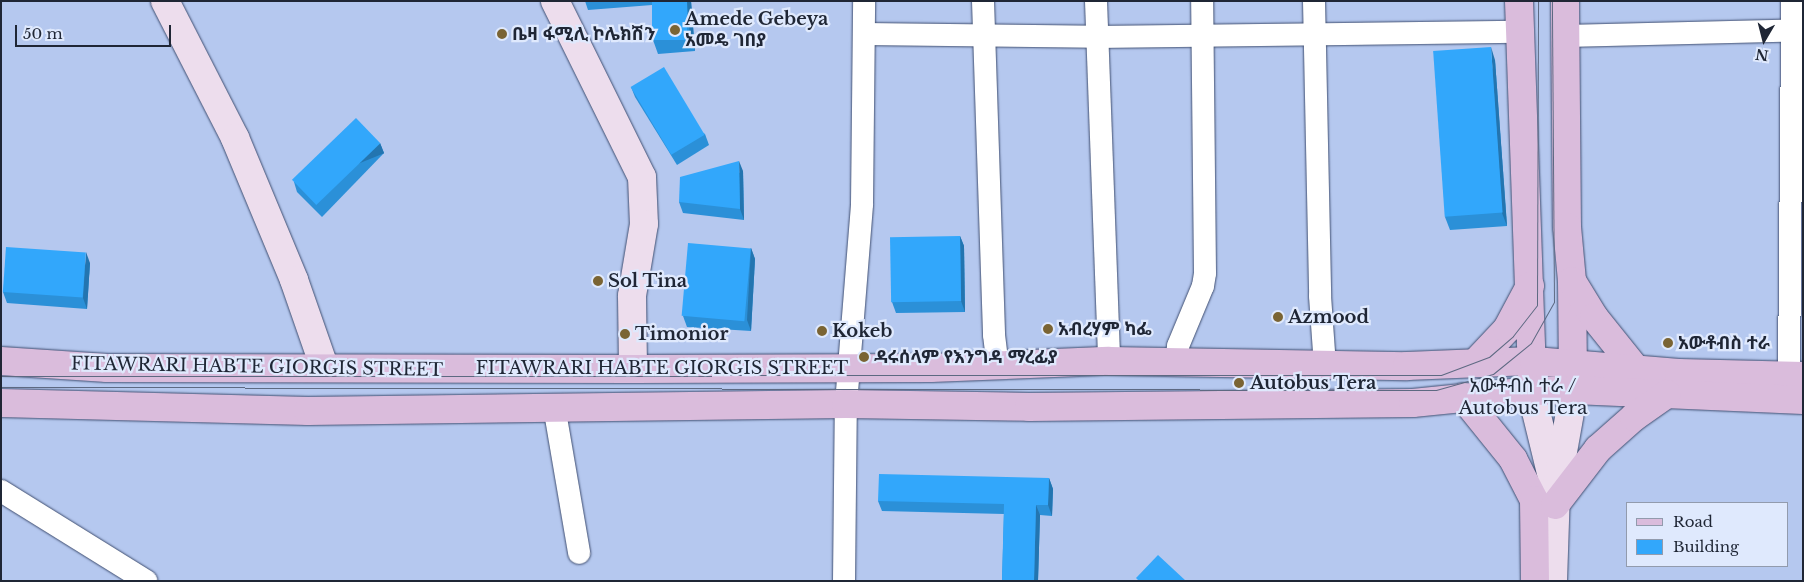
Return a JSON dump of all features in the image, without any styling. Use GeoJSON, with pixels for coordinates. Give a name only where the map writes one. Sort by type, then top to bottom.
{"type":"FeatureCollection","features":[{"type":"Feature","properties":{"kind":"main road"},"geometry":{"type":"LineString","coordinates":[[1519,1],[1518,32],[1534,361],[1531,391]]}},
{"type":"Feature","properties":{"kind":"main road"},"geometry":{"type":"LineString","coordinates":[[1565,1],[1567,227],[1572,281],[1571,362],[1574,390]]}},
{"type":"Feature","properties":{"kind":"main road"},"geometry":{"type":"LineString","coordinates":[[1572,281],[1594,317],[1635,368]]}},
{"type":"Feature","properties":{"kind":"main road"},"geometry":{"type":"LineString","coordinates":[[1476,362],[1506,329],[1530,286]]}},
{"type":"Feature","properties":{"kind":"main road","name":"FITAWRARI HABTE GIORGIS STREET"},"geometry":{"type":"LineString","coordinates":[[1,361],[107,368],[324,366],[633,369],[998,366],[1109,361],[1325,365],[1534,361],[1796,376]]}},
{"type":"Feature","properties":{"kind":"main road"},"geometry":{"type":"LineString","coordinates":[[1,403],[308,411],[554,406],[846,404],[1020,407],[1413,403],[1531,391],[1574,390],[1803,400]]}},
{"type":"Feature","properties":{"kind":"main road"},"geometry":{"type":"LineString","coordinates":[[1555,498],[1598,449],[1634,417],[1667,394]]}},
{"type":"Feature","properties":{"kind":"main road"},"geometry":{"type":"LineString","coordinates":[[1463,398],[1513,459],[1534,500],[1535,581]]}},
{"type":"Feature","properties":{"kind":"street"},"geometry":{"type":"LineString","coordinates":[[165,1],[235,138],[294,280],[324,366]]}},
{"type":"Feature","properties":{"kind":"street"},"geometry":{"type":"LineString","coordinates":[[555,1],[642,177],[644,224],[632,296],[633,369]]}},
{"type":"Feature","properties":{"kind":"street"},"geometry":{"type":"LineString","coordinates":[[843,580],[846,404],[851,368],[862,204],[864,1]]}},
{"type":"Feature","properties":{"kind":"street"},"geometry":{"type":"LineString","coordinates":[[983,1],[998,366]]}},
{"type":"Feature","properties":{"kind":"street"},"geometry":{"type":"LineString","coordinates":[[1096,1],[1109,361]]}},
{"type":"Feature","properties":{"kind":"street"},"geometry":{"type":"LineString","coordinates":[[1176,363],[1178,346],[1203,286],[1205,273],[1202,1]]}},
{"type":"Feature","properties":{"kind":"street"},"geometry":{"type":"LineString","coordinates":[[1314,1],[1320,296],[1325,365]]}},
{"type":"Feature","properties":{"kind":"street"},"geometry":{"type":"LineString","coordinates":[[1792,1],[1797,30],[1796,376]]}},
{"type":"Feature","properties":{"kind":"street"},"geometry":{"type":"LineString","coordinates":[[1565,36],[1797,30]]}},
{"type":"Feature","properties":{"kind":"street"},"geometry":{"type":"LineString","coordinates":[[864,34],[1096,37],[1314,36],[1518,32]]}},
{"type":"Feature","properties":{"kind":"street"},"geometry":{"type":"LineString","coordinates":[[1553,581],[1555,498],[1574,390]]}},
{"type":"Feature","properties":{"kind":"street"},"geometry":{"type":"LineString","coordinates":[[1531,391],[1555,498]]}},
{"type":"Feature","properties":{"kind":"street"},"geometry":{"type":"LineString","coordinates":[[554,406],[579,553]]}},
{"type":"Feature","properties":{"kind":"street"},"geometry":{"type":"LineString","coordinates":[[2,492],[143,580]]}},
{"type":"Feature","properties":{"kind":"building"},"geometry":{"type":"Polygon","coordinates":[[[652,1],[687,1],[687,40],[652,40],[652,1]]]}},
{"type":"Feature","properties":{"kind":"building"},"geometry":{"type":"Polygon","coordinates":[[[1491,47],[1503,213],[1445,217],[1433,51],[1491,47]]]}},
{"type":"Feature","properties":{"kind":"building"},"geometry":{"type":"Polygon","coordinates":[[[664,67],[705,135],[671,155],[631,87],[664,67]]]}},
{"type":"Feature","properties":{"kind":"building"},"geometry":{"type":"Polygon","coordinates":[[[356,118],[380,143],[316,205],[292,180],[356,118]]]}},
{"type":"Feature","properties":{"kind":"building"},"geometry":{"type":"Polygon","coordinates":[[[739,161],[740,209],[679,202],[680,177],[739,161]]]}},
{"type":"Feature","properties":{"kind":"building"},"geometry":{"type":"Polygon","coordinates":[[[960,236],[961,301],[891,302],[890,237],[960,236]]]}},
{"type":"Feature","properties":{"kind":"building"},"geometry":{"type":"Polygon","coordinates":[[[688,243],[751,248],[744,321],[682,316],[688,243]]]}},
{"type":"Feature","properties":{"kind":"building"},"geometry":{"type":"Polygon","coordinates":[[[6,247],[86,253],[83,297],[3,292],[6,247]]]}},
{"type":"Feature","properties":{"kind":"building"},"geometry":{"type":"Polygon","coordinates":[[[879,474],[1049,478],[1048,505],[1036,505],[1034,581],[1002,581],[1004,504],[878,501],[879,474]]]}},
{"type":"Feature","properties":{"kind":"building"},"geometry":{"type":"Polygon","coordinates":[[[1158,555],[1186,581],[1139,581],[1136,578],[1158,555]]]}},
{"type":"Feature","properties":{"kind":"tram line"},"geometry":{"type":"LineString","coordinates":[[1,376],[1441,375],[1489,357],[1513,336],[1537,305],[1538,1]]}},
{"type":"Feature","properties":{"kind":"tram line"},"geometry":{"type":"LineString","coordinates":[[1,387],[1436,390],[1493,374],[1531,343],[1554,302],[1552,1]]}},
{"type":"Feature","properties":{"kind":"place","name":"Amede Gebeya አመዴ ገበያ"},"geometry":{"type":"Point","coordinates":[675,30]}},
{"type":"Feature","properties":{"kind":"place","name":"ቤዛ ፋሚሊ ኮሌክሽን"},"geometry":{"type":"Point","coordinates":[502,34]}},
{"type":"Feature","properties":{"kind":"place","name":"Sol Tina"},"geometry":{"type":"Point","coordinates":[598,281]}},
{"type":"Feature","properties":{"kind":"place","name":"Azmood"},"geometry":{"type":"Point","coordinates":[1278,317]}},
{"type":"Feature","properties":{"kind":"place","name":"አብረሃም ካፌ"},"geometry":{"type":"Point","coordinates":[1048,329]}},
{"type":"Feature","properties":{"kind":"place","name":"Kokeb"},"geometry":{"type":"Point","coordinates":[822,331]}},
{"type":"Feature","properties":{"kind":"place","name":"Timonior"},"geometry":{"type":"Point","coordinates":[625,334]}},
{"type":"Feature","properties":{"kind":"place","name":"አውቶብስ ተራ"},"geometry":{"type":"Point","coordinates":[1668,343]}},
{"type":"Feature","properties":{"kind":"place","name":"ዳሩሰላም የእንግዳ ማረፊያ"},"geometry":{"type":"Point","coordinates":[864,357]}},
{"type":"Feature","properties":{"kind":"place","name":"Autobus Tera"},"geometry":{"type":"Point","coordinates":[1239,383]}},
{"type":"Feature","properties":{"kind":"district","name":"አውቶብስ ተራ / Autobus Tera"},"geometry":{"type":"Point","coordinates":[1523,397]}}]}
